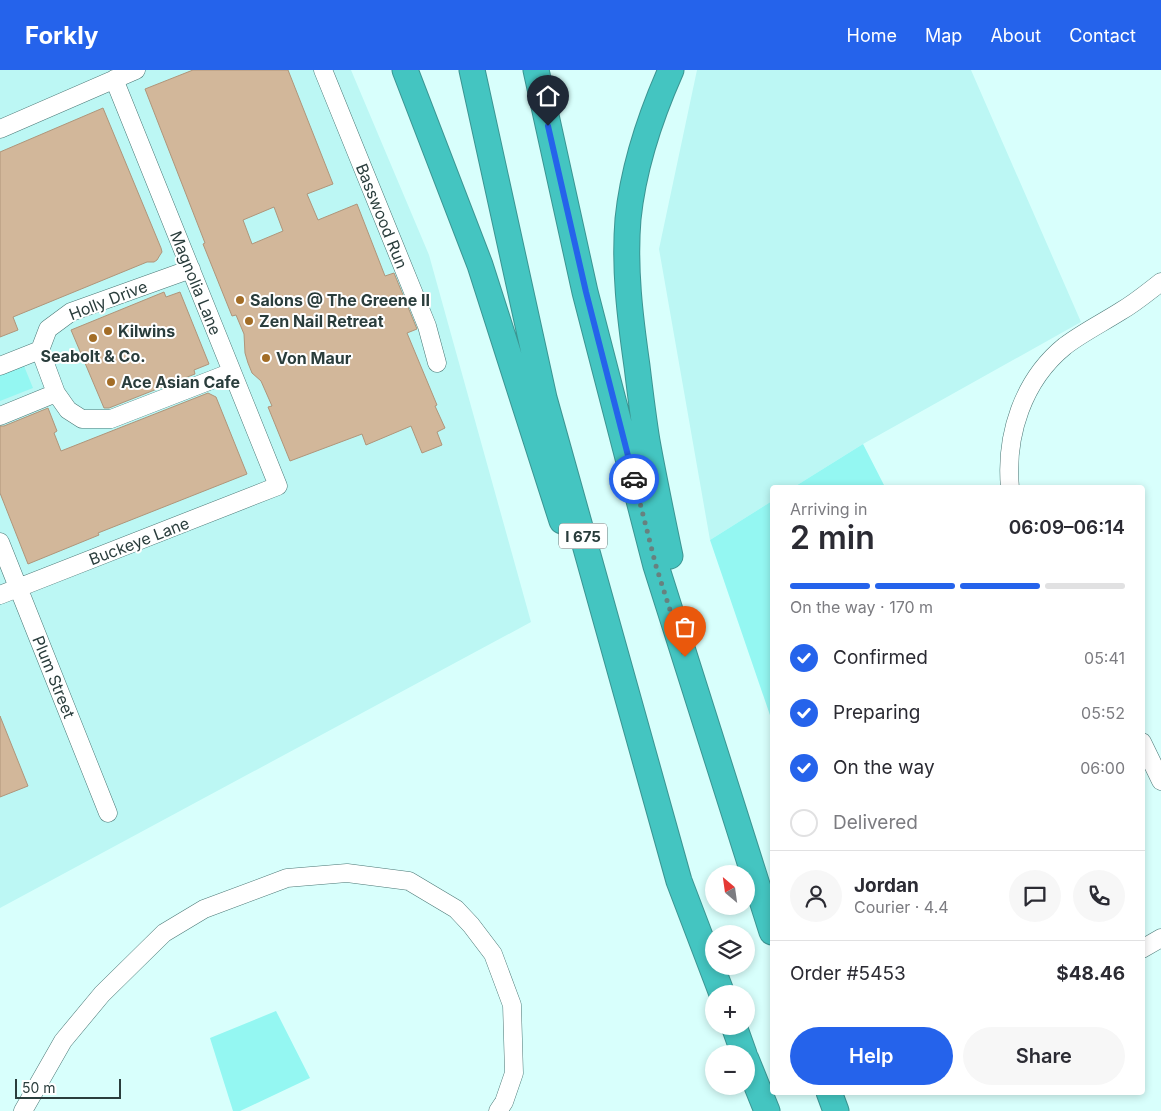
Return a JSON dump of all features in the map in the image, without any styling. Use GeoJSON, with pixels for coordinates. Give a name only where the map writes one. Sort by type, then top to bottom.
{"type":"FeatureCollection","features":[{"type":"Feature","properties":{"kind":"highway"},"geometry":{"type":"LineString","coordinates":[[405,70],[480,265],[679,881]]}},
{"type":"Feature","properties":{"kind":"highway","name":"I 675"},"geometry":{"type":"LineString","coordinates":[[472,70],[544,398],[679,881],[719,985]]}},
{"type":"Feature","properties":{"kind":"highway"},"geometry":{"type":"LineString","coordinates":[[536,70],[586,292],[656,566],[770,926]]}},
{"type":"Feature","properties":{"kind":"highway"},"geometry":{"type":"LineString","coordinates":[[671,70],[650,123],[631,196],[628,219],[627,272],[630,311],[647,441],[672,570],[708,730]]}},
{"type":"Feature","properties":{"kind":"highway"},"geometry":{"type":"LineString","coordinates":[[755,1082],[767,1111]]}},
{"type":"Feature","properties":{"kind":"highway"},"geometry":{"type":"LineString","coordinates":[[830,1095],[836,1111]]}},
{"type":"Feature","properties":{"kind":"street"},"geometry":{"type":"LineString","coordinates":[[0,129],[136,70]]}},
{"type":"Feature","properties":{"kind":"street","name":"Basswood Run"},"geometry":{"type":"LineString","coordinates":[[323,70],[427,326],[437,363]]}},
{"type":"Feature","properties":{"kind":"street","name":"Magnolia Lane"},"geometry":{"type":"LineString","coordinates":[[114,79],[278,486]]}},
{"type":"Feature","properties":{"kind":"street","name":"Holly Drive"},"geometry":{"type":"LineString","coordinates":[[40,350],[48,329],[71,312],[191,269]]}},
{"type":"Feature","properties":{"kind":"street"},"geometry":{"type":"LineString","coordinates":[[1010,485],[1010,448],[1015,423],[1025,398],[1042,371],[1052,358],[1076,338],[1123,310],[1161,282]]}},
{"type":"Feature","properties":{"kind":"street"},"geometry":{"type":"LineString","coordinates":[[0,366],[40,350],[56,392],[68,410],[82,419],[111,418],[232,372]]}},
{"type":"Feature","properties":{"kind":"street"},"geometry":{"type":"LineString","coordinates":[[0,416],[56,392]]}},
{"type":"Feature","properties":{"kind":"street","name":"Buckeye Lane"},"geometry":{"type":"LineString","coordinates":[[0,595],[278,486]]}},
{"type":"Feature","properties":{"kind":"street","name":"Plum Street"},"geometry":{"type":"LineString","coordinates":[[0,542],[108,812]]}},
{"type":"Feature","properties":{"kind":"street"},"geometry":{"type":"LineString","coordinates":[[1145,748],[1161,781]]}},
{"type":"Feature","properties":{"kind":"street"},"geometry":{"type":"LineString","coordinates":[[22,1111],[63,1041],[102,994],[164,933],[204,909],[287,878],[347,873],[409,881],[456,909],[493,954],[512,1006],[514,1072],[504,1102],[498,1111]]}},
{"type":"Feature","properties":{"kind":"street"},"geometry":{"type":"LineString","coordinates":[[1145,947],[1161,938]]}},
{"type":"Feature","properties":{"kind":"shaded area"},"geometry":{"type":"Polygon","coordinates":[[[0,70],[351,70],[429,255],[531,622],[0,908],[0,70]]]}},
{"type":"Feature","properties":{"kind":"shaded area"},"geometry":{"type":"Polygon","coordinates":[[[697,70],[971,70],[1081,322],[863,444],[797,485],[770,485],[770,502],[710,540],[659,249],[697,70]]]}},
{"type":"Feature","properties":{"kind":"shaded area"},"geometry":{"type":"Polygon","coordinates":[[[24,366],[33,388],[0,401],[0,375],[24,366]]]}},
{"type":"Feature","properties":{"kind":"shaded area"},"geometry":{"type":"Polygon","coordinates":[[[863,444],[884,485],[797,485],[863,444]]]}},
{"type":"Feature","properties":{"kind":"shaded area"},"geometry":{"type":"Polygon","coordinates":[[[770,502],[770,715],[710,540],[770,502]]]}},
{"type":"Feature","properties":{"kind":"shaded area"},"geometry":{"type":"Polygon","coordinates":[[[276,1011],[310,1078],[240,1111],[233,1111],[210,1038],[276,1011]]]}},
{"type":"Feature","properties":{"kind":"building"},"geometry":{"type":"Polygon","coordinates":[[[193,70],[288,70],[333,184],[307,194],[318,220],[357,204],[385,276],[394,273],[417,329],[407,333],[445,428],[437,432],[442,445],[422,453],[411,426],[366,445],[362,434],[290,461],[268,407],[272,406],[261,381],[252,373],[248,363],[245,353],[244,334],[236,315],[232,316],[145,89],[193,70]],[[274,207],[243,220],[252,244],[283,231],[274,207]]]}},
{"type":"Feature","properties":{"kind":"building"},"geometry":{"type":"Polygon","coordinates":[[[103,108],[162,252],[154,262],[147,262],[13,317],[18,330],[0,337],[0,152],[103,108]]]}},
{"type":"Feature","properties":{"kind":"building"},"geometry":{"type":"Polygon","coordinates":[[[164,292],[166,297],[180,292],[209,364],[194,370],[195,374],[109,408],[104,408],[71,330],[164,292]]]}},
{"type":"Feature","properties":{"kind":"building"},"geometry":{"type":"Polygon","coordinates":[[[208,393],[216,397],[247,474],[98,533],[99,535],[28,564],[0,493],[0,426],[48,408],[57,431],[54,433],[61,451],[208,393]]]}},
{"type":"Feature","properties":{"kind":"building"},"geometry":{"type":"Polygon","coordinates":[[[0,716],[28,786],[0,797],[0,716]]]}},
{"type":"Feature","properties":{"kind":"way so far"},"geometry":{"type":"LineString","coordinates":[[634,479],[656,566],[685,657]]}},
{"type":"Feature","properties":{"kind":"place","name":"Salons @ The Greene II"},"geometry":{"type":"Point","coordinates":[240,300]}},
{"type":"Feature","properties":{"kind":"place","name":"Zen Nail Retreat"},"geometry":{"type":"Point","coordinates":[249,321]}},
{"type":"Feature","properties":{"kind":"place","name":"Kilwins"},"geometry":{"type":"Point","coordinates":[108,331]}},
{"type":"Feature","properties":{"kind":"place","name":"Seabolt & Co."},"geometry":{"type":"Point","coordinates":[93,338]}},
{"type":"Feature","properties":{"kind":"place","name":"Von Maur"},"geometry":{"type":"Point","coordinates":[266,358]}},
{"type":"Feature","properties":{"kind":"place","name":"Ace Asian Cafe"},"geometry":{"type":"Point","coordinates":[111,382]}},
{"type":"Feature","properties":{"kind":"route"},"geometry":{"type":"LineString","coordinates":[[548,126],[586,292],[634,479]]}}]}
